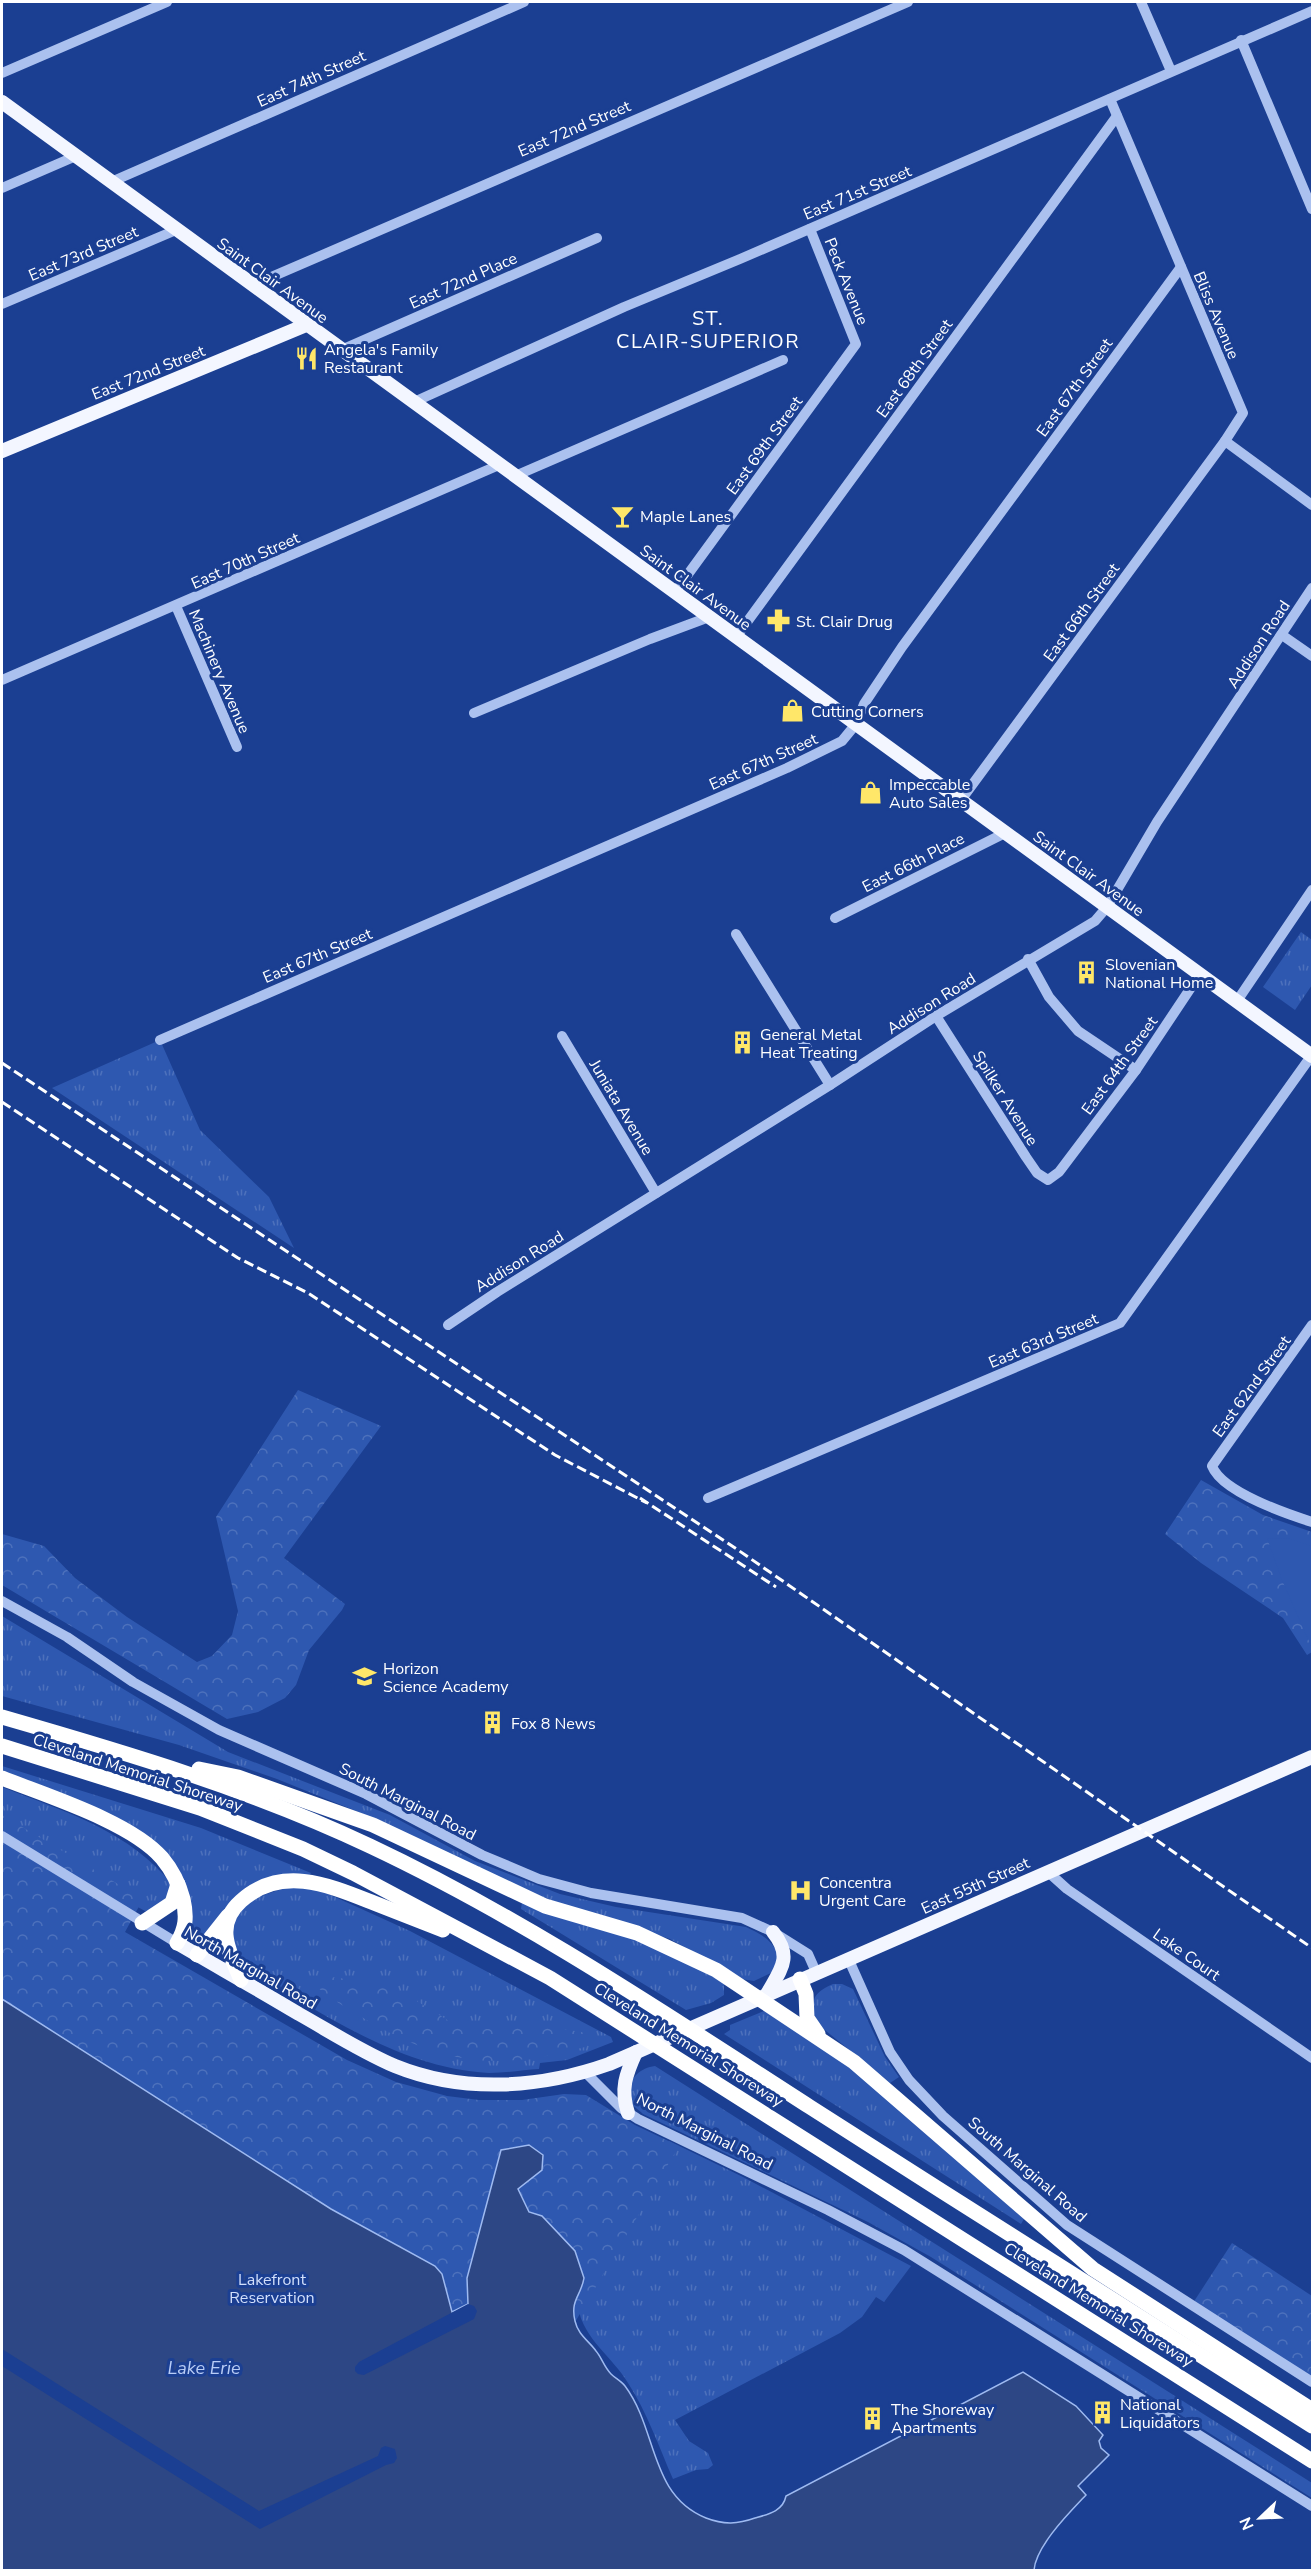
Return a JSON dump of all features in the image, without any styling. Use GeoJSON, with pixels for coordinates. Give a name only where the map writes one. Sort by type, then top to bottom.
{"type":"FeatureCollection","features":[{"type":"Feature","properties":{"kind":"highway","name":"Cleveland Memorial Shoreway"},"geometry":{"type":"LineString","coordinates":[[2,1717],[150,1759],[309,1819],[371,1846],[473,1899],[625,1988],[1312,2426]]}},
{"type":"Feature","properties":{"kind":"highway","name":"Cleveland Memorial Shoreway"},"geometry":{"type":"LineString","coordinates":[[2,1746],[200,1808],[303,1849],[353,1873],[550,1978],[1312,2461]]}},
{"type":"Feature","properties":{"kind":"highway"},"geometry":{"type":"LineString","coordinates":[[150,1759],[238,1777],[373,1825],[545,1906],[637,1933],[716,1970],[761,1996],[822,2039],[895,2096],[1050,2234],[1093,2269],[1312,2409]]}},
{"type":"Feature","properties":{"kind":"highway"},"geometry":{"type":"LineString","coordinates":[[2,1778],[110,1823],[140,1839],[161,1857],[178,1884],[186,1921],[177,1943]]}},
{"type":"Feature","properties":{"kind":"highway"},"geometry":{"type":"LineString","coordinates":[[197,1955],[206,1940],[245,1898],[265,1885],[279,1881],[309,1881],[335,1887],[507,1956]]}},
{"type":"Feature","properties":{"kind":"highway"},"geometry":{"type":"LineString","coordinates":[[142,1923],[172,1903],[178,1884]]}},
{"type":"Feature","properties":{"kind":"highway"},"geometry":{"type":"LineString","coordinates":[[228,1916],[226,1941],[241,1980]]}},
{"type":"Feature","properties":{"kind":"highway"},"geometry":{"type":"LineString","coordinates":[[800,1979],[806,1994],[807,2018],[822,2039]]}},
{"type":"Feature","properties":{"kind":"main road","name":"Saint Clair Avenue"},"geometry":{"type":"LineString","coordinates":[[2,102],[1312,1055]]}},
{"type":"Feature","properties":{"kind":"main road","name":"East 72nd Street"},"geometry":{"type":"LineString","coordinates":[[2,451],[306,325]]}},
{"type":"Feature","properties":{"kind":"main road","name":"East 55th Street"},"geometry":{"type":"LineString","coordinates":[[585,2072],[631,2055],[706,2020],[1312,1757]]}},
{"type":"Feature","properties":{"kind":"main road"},"geometry":{"type":"LineString","coordinates":[[761,1996],[781,1969],[784,1956],[780,1942],[772,1932]]}},
{"type":"Feature","properties":{"kind":"main road","name":"North Marginal Road"},"geometry":{"type":"LineString","coordinates":[[177,1943],[350,2043],[411,2072],[451,2080],[498,2085],[533,2083],[585,2072]]}},
{"type":"Feature","properties":{"kind":"main road"},"geometry":{"type":"LineString","coordinates":[[628,2113],[623,2095],[623,2083],[631,2055]]}},
{"type":"Feature","properties":{"kind":"street"},"geometry":{"type":"LineString","coordinates":[[2,73],[167,2]]}},
{"type":"Feature","properties":{"kind":"street","name":"East 74th Street"},"geometry":{"type":"LineString","coordinates":[[111,182],[524,2]]}},
{"type":"Feature","properties":{"kind":"street","name":"East 72nd Street"},"geometry":{"type":"LineString","coordinates":[[253,285],[908,2]]}},
{"type":"Feature","properties":{"kind":"street"},"geometry":{"type":"LineString","coordinates":[[1141,2],[1171,71]]}},
{"type":"Feature","properties":{"kind":"street","name":"East 71st Street"},"geometry":{"type":"LineString","coordinates":[[414,402],[624,307],[810,229],[1312,11]]}},
{"type":"Feature","properties":{"kind":"street"},"geometry":{"type":"LineString","coordinates":[[1241,40],[1312,209]]}},
{"type":"Feature","properties":{"kind":"street","name":"Bliss Avenue"},"geometry":{"type":"LineString","coordinates":[[1110,99],[1243,413],[1225,441]]}},
{"type":"Feature","properties":{"kind":"street","name":"East 68th Street"},"geometry":{"type":"LineString","coordinates":[[736,637],[1117,116]]}},
{"type":"Feature","properties":{"kind":"street"},"geometry":{"type":"LineString","coordinates":[[2,188],[76,156]]}},
{"type":"Feature","properties":{"kind":"street","name":"Peck Avenue"},"geometry":{"type":"LineString","coordinates":[[810,229],[856,344]]}},
{"type":"Feature","properties":{"kind":"street","name":"East 73rd Street"},"geometry":{"type":"LineString","coordinates":[[2,304],[176,230]]}},
{"type":"Feature","properties":{"kind":"street","name":"East 72nd Place"},"geometry":{"type":"LineString","coordinates":[[341,350],[597,238]]}},
{"type":"Feature","properties":{"kind":"street","name":"East 67th Street"},"geometry":{"type":"LineString","coordinates":[[160,1040],[787,768],[842,741],[856,724],[864,704],[902,647],[1181,267]]}},
{"type":"Feature","properties":{"kind":"street","name":"East 69th Street"},"geometry":{"type":"LineString","coordinates":[[675,592],[856,344]]}},
{"type":"Feature","properties":{"kind":"street"},"geometry":{"type":"LineString","coordinates":[[515,476],[783,360]]}},
{"type":"Feature","properties":{"kind":"street"},"geometry":{"type":"LineString","coordinates":[[1225,441],[1312,505]]}},
{"type":"Feature","properties":{"kind":"street","name":"East 66th Street"},"geometry":{"type":"LineString","coordinates":[[961,800],[1225,441]]}},
{"type":"Feature","properties":{"kind":"street","name":"East 70th Street"},"geometry":{"type":"LineString","coordinates":[[2,680],[499,465]]}},
{"type":"Feature","properties":{"kind":"street","name":"Addison Road"},"geometry":{"type":"LineString","coordinates":[[448,1325],[830,1086],[936,1016],[1095,921],[1107,907],[1152,831],[1312,588]]}},
{"type":"Feature","properties":{"kind":"street","name":"Machinery Avenue"},"geometry":{"type":"LineString","coordinates":[[176,606],[237,747]]}},
{"type":"Feature","properties":{"kind":"street"},"geometry":{"type":"LineString","coordinates":[[474,713],[650,639],[709,617]]}},
{"type":"Feature","properties":{"kind":"street"},"geometry":{"type":"LineString","coordinates":[[1282,635],[1312,656]]}},
{"type":"Feature","properties":{"kind":"street","name":"East 66th Place"},"geometry":{"type":"LineString","coordinates":[[835,918],[1005,832]]}},
{"type":"Feature","properties":{"kind":"street"},"geometry":{"type":"LineString","coordinates":[[1237,1001],[1312,890]]}},
{"type":"Feature","properties":{"kind":"street"},"geometry":{"type":"LineString","coordinates":[[736,934],[830,1086]]}},
{"type":"Feature","properties":{"kind":"street"},"geometry":{"type":"LineString","coordinates":[[1028,959],[1049,997],[1078,1031],[1136,1070]]}},
{"type":"Feature","properties":{"kind":"street","name":"East 64th Street"},"geometry":{"type":"LineString","coordinates":[[1059,1172],[1136,1070],[1200,974]]}},
{"type":"Feature","properties":{"kind":"street","name":"Spilker Avenue"},"geometry":{"type":"LineString","coordinates":[[936,1016],[1037,1173],[1048,1180],[1059,1172]]}},
{"type":"Feature","properties":{"kind":"street","name":"Juniata Avenue"},"geometry":{"type":"LineString","coordinates":[[562,1036],[656,1193]]}},
{"type":"Feature","properties":{"kind":"street","name":"East 63rd Street"},"geometry":{"type":"LineString","coordinates":[[708,1498],[1120,1323],[1312,1055]]}},
{"type":"Feature","properties":{"kind":"street","name":"East 62nd Street"},"geometry":{"type":"LineString","coordinates":[[1312,1325],[1213,1463],[1215,1472],[1253,1498],[1272,1509],[1312,1522]]}},
{"type":"Feature","properties":{"kind":"street","name":"South Marginal Road"},"geometry":{"type":"LineString","coordinates":[[2,1601],[67,1637],[133,1682],[219,1730],[366,1794],[476,1852],[539,1879],[591,1893],[735,1916],[772,1932],[808,1954],[816,1972]]}},
{"type":"Feature","properties":{"kind":"street","name":"North Marginal Road"},"geometry":{"type":"LineString","coordinates":[[2,1836],[177,1943]]}},
{"type":"Feature","properties":{"kind":"street","name":"Lake Court"},"geometry":{"type":"LineString","coordinates":[[1047,1871],[1067,1890],[1312,2058]]}},
{"type":"Feature","properties":{"kind":"street","name":"South Marginal Road"},"geometry":{"type":"LineString","coordinates":[[848,1958],[890,2052],[909,2080],[943,2116],[1067,2225],[1312,2382]]}},
{"type":"Feature","properties":{"kind":"street","name":"North Marginal Road"},"geometry":{"type":"LineString","coordinates":[[585,2072],[628,2113],[828,2210],[904,2250],[1312,2506]]}},
{"type":"Feature","properties":{"kind":"green space"},"geometry":{"type":"Polygon","coordinates":[[[1301,932],[1312,940],[1312,985],[1295,1010],[1263,987],[1301,932]]]}},
{"type":"Feature","properties":{"kind":"green space"},"geometry":{"type":"Polygon","coordinates":[[[160,1040],[200,1130],[269,1197],[294,1248],[52,1088],[160,1040]]]}},
{"type":"Feature","properties":{"kind":"green space"},"geometry":{"type":"Polygon","coordinates":[[[298,1390],[381,1426],[284,1558],[345,1604],[309,1650],[296,1685],[285,1698],[258,1712],[227,1719],[2,1585],[2,1534],[44,1546],[75,1578],[127,1617],[197,1662],[212,1656],[232,1635],[238,1611],[216,1517],[298,1390]]]}},
{"type":"Feature","properties":{"kind":"green space"},"geometry":{"type":"Polygon","coordinates":[[[1201,1480],[1263,1515],[1312,1532],[1312,1652],[1307,1655],[1283,1618],[1201,1563],[1165,1534],[1201,1480]]]}},
{"type":"Feature","properties":{"kind":"green space"},"geometry":{"type":"Polygon","coordinates":[[[1267,1538],[1291,1539],[1312,1546],[1312,1648],[1282,1580],[1267,1538]]]}},
{"type":"Feature","properties":{"kind":"green space"},"geometry":{"type":"Polygon","coordinates":[[[2,1616],[228,1752],[390,1815],[475,1861],[560,1894],[616,1907],[746,1927],[765,1938],[776,1949],[779,1955],[775,1971],[754,1981],[741,1979],[670,1939],[553,1901],[499,1879],[361,1813],[277,1779],[179,1745],[2,1696],[2,1616]]]}},
{"type":"Feature","properties":{"kind":"green space"},"geometry":{"type":"Polygon","coordinates":[[[2,1766],[201,1828],[311,1873],[309,1876],[276,1876],[199,1942],[192,1938],[192,1918],[162,1850],[2,1771],[2,1766]]]}},
{"type":"Feature","properties":{"kind":"green space"},"geometry":{"type":"Polygon","coordinates":[[[2,1787],[67,1812],[127,1844],[146,1858],[165,1877],[171,1885],[170,1894],[158,1906],[145,1911],[2,1832],[2,1787]]]}},
{"type":"Feature","properties":{"kind":"green space","name":"Lakefront Reservation"},"geometry":{"type":"Polygon","coordinates":[[[2,1815],[143,1899],[125,1932],[347,2060],[396,2082],[447,2096],[479,2100],[522,2100],[564,2094],[586,2095],[635,2125],[679,2146],[509,2434],[2,2398],[2,1815]]]}},
{"type":"Feature","properties":{"kind":"green space"},"geometry":{"type":"Polygon","coordinates":[[[288,1888],[309,1888],[324,1892],[410,1931],[611,2037],[613,2042],[567,2060],[540,2063],[539,2069],[489,2073],[427,2062],[370,2039],[260,1978],[241,1961],[231,1933],[236,1913],[261,1896],[288,1888]]]}},
{"type":"Feature","properties":{"kind":"green space"},"geometry":{"type":"Polygon","coordinates":[[[522,1902],[626,1936],[677,1957],[724,1984],[724,1995],[711,2003],[686,2010],[521,1909],[522,1902]]]}},
{"type":"Feature","properties":{"kind":"green space"},"geometry":{"type":"Polygon","coordinates":[[[323,1976],[363,1981],[407,1995],[457,2026],[487,2029],[539,2025],[593,2034],[585,2047],[528,2059],[477,2060],[453,2056],[402,2039],[345,2007],[317,1987],[323,1976]]]}},
{"type":"Feature","properties":{"kind":"green space"},"geometry":{"type":"Polygon","coordinates":[[[833,1984],[842,1984],[853,1989],[885,2057],[899,2077],[890,2083],[815,2022],[813,2008],[815,1998],[820,1991],[833,1984]]]}},
{"type":"Feature","properties":{"kind":"green space"},"geometry":{"type":"Polygon","coordinates":[[[764,2011],[837,2056],[1024,2219],[1021,2224],[724,2034],[730,2030],[730,2025],[764,2011]]]}},
{"type":"Feature","properties":{"kind":"green space"},"geometry":{"type":"Polygon","coordinates":[[[655,2066],[1312,2483],[1312,2498],[931,2257],[868,2222],[643,2114],[632,2104],[629,2097],[630,2084],[642,2070],[655,2066]]]}},
{"type":"Feature","properties":{"kind":"green space"},"geometry":{"type":"Polygon","coordinates":[[[669,2141],[743,2177],[911,2266],[884,2302],[876,2297],[862,2317],[840,2333],[675,2420],[689,2441],[708,2453],[713,2465],[708,2469],[696,2470],[673,2479],[635,2394],[622,2373],[586,2329],[578,2307],[669,2141]]]}},
{"type":"Feature","properties":{"kind":"green space"},"geometry":{"type":"Polygon","coordinates":[[[1232,2243],[1312,2296],[1312,2382],[1191,2306],[1232,2243]]]}},
{"type":"Feature","properties":{"kind":"water","name":"Lake Erie"},"geometry":{"type":"Polygon","coordinates":[[[2,1999],[331,2209],[435,2266],[442,2274],[452,2312],[468,2304],[467,2278],[501,2150],[529,2145],[543,2155],[542,2170],[518,2189],[529,2212],[542,2216],[575,2251],[584,2278],[574,2308],[576,2326],[636,2403],[656,2460],[674,2494],[688,2508],[706,2518],[725,2523],[749,2520],[770,2513],[782,2505],[786,2496],[1023,2372],[1076,2406],[1103,2435],[1099,2441],[1101,2448],[1109,2455],[1078,2486],[1086,2495],[1047,2540],[1034,2570],[2,2570],[2,1999]]]}},
{"type":"Feature","properties":{"kind":"pier"},"geometry":{"type":"Polygon","coordinates":[[[468,2304],[474,2306],[477,2311],[474,2319],[364,2375],[355,2371],[359,2362],[468,2304]]]}},
{"type":"Feature","properties":{"kind":"pier"},"geometry":{"type":"Polygon","coordinates":[[[2,2349],[259,2511],[378,2456],[381,2448],[385,2446],[395,2449],[397,2458],[394,2463],[260,2529],[2,2366],[2,2349]]]}},
{"type":"Feature","properties":{"kind":"railway"},"geometry":{"type":"LineString","coordinates":[[2,1063],[738,1550],[1312,1948]]}},
{"type":"Feature","properties":{"kind":"railway"},"geometry":{"type":"LineString","coordinates":[[2,1102],[238,1258],[308,1293],[555,1455],[647,1503]]}},
{"type":"Feature","properties":{"kind":"railway"},"geometry":{"type":"LineString","coordinates":[[640,1498],[776,1587]]}},
{"type":"Feature","properties":{"kind":"place","name":"Angela's Family Restaurant"},"geometry":{"type":"Point","coordinates":[306,358]}},
{"type":"Feature","properties":{"kind":"place","name":"Maple Lanes"},"geometry":{"type":"Point","coordinates":[622,516]}},
{"type":"Feature","properties":{"kind":"place","name":"St. Clair Drug"},"geometry":{"type":"Point","coordinates":[778,621]}},
{"type":"Feature","properties":{"kind":"place","name":"Cutting Corners"},"geometry":{"type":"Point","coordinates":[793,711]}},
{"type":"Feature","properties":{"kind":"place","name":"Impeccable Auto Sales"},"geometry":{"type":"Point","coordinates":[871,793]}},
{"type":"Feature","properties":{"kind":"place","name":"Slovenian National Home"},"geometry":{"type":"Point","coordinates":[1087,973]}},
{"type":"Feature","properties":{"kind":"place","name":"General Metal Heat Treating"},"geometry":{"type":"Point","coordinates":[742,1043]}},
{"type":"Feature","properties":{"kind":"place","name":"Horizon Science Academy"},"geometry":{"type":"Point","coordinates":[365,1677]}},
{"type":"Feature","properties":{"kind":"place","name":"Fox 8 News"},"geometry":{"type":"Point","coordinates":[493,1723]}},
{"type":"Feature","properties":{"kind":"place","name":"Concentra Urgent Care"},"geometry":{"type":"Point","coordinates":[801,1891]}},
{"type":"Feature","properties":{"kind":"place","name":"National Liquidators"},"geometry":{"type":"Point","coordinates":[1102,2413]}},
{"type":"Feature","properties":{"kind":"place","name":"The Shoreway Apartments"},"geometry":{"type":"Point","coordinates":[873,2418]}},
{"type":"Feature","properties":{"kind":"district","name":"ST. CLAIR-SUPERIOR"},"geometry":{"type":"Point","coordinates":[708,330]}}]}
